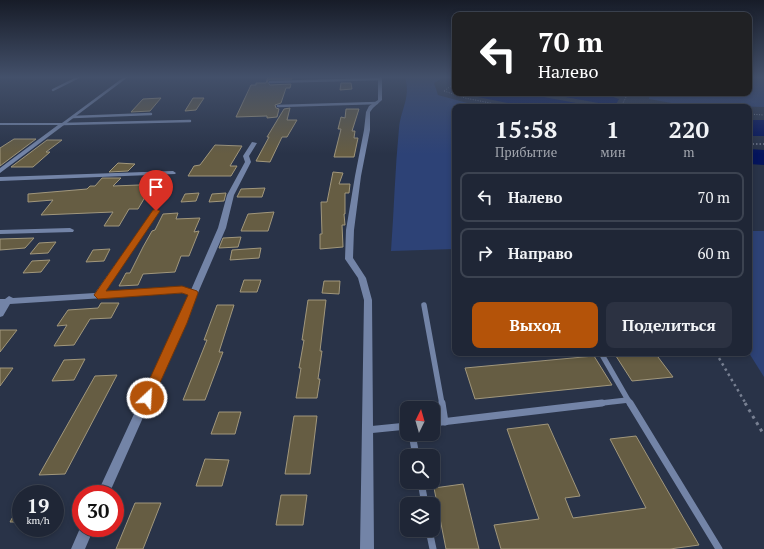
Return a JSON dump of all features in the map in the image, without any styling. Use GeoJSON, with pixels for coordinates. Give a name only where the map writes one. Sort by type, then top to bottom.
{"type":"FeatureCollection","features":[{"type":"Feature","properties":{"kind":"street"},"geometry":{"type":"LineString","coordinates":[[0,171],[92,103]]}},
{"type":"Feature","properties":{"kind":"street"},"geometry":{"type":"LineString","coordinates":[[367,549],[368,300],[366,285],[360,272],[349,259],[350,230],[367,130],[368,112],[371,107],[377,103]]}},
{"type":"Feature","properties":{"kind":"street"},"geometry":{"type":"LineString","coordinates":[[0,124],[63,124]]}},
{"type":"Feature","properties":{"kind":"street"},"geometry":{"type":"LineString","coordinates":[[107,485],[182,323],[193,293],[222,228],[227,214],[227,206],[234,188],[248,162],[246,156],[254,143]]}},
{"type":"Feature","properties":{"kind":"street"},"geometry":{"type":"LineString","coordinates":[[0,179],[173,173]]}},
{"type":"Feature","properties":{"kind":"street"},"geometry":{"type":"LineString","coordinates":[[98,295],[156,211]]}},
{"type":"Feature","properties":{"kind":"street"},"geometry":{"type":"LineString","coordinates":[[0,232],[70,230]]}},
{"type":"Feature","properties":{"kind":"street"},"geometry":{"type":"LineString","coordinates":[[0,314],[6,300],[182,290],[193,293]]}},
{"type":"Feature","properties":{"kind":"street"},"geometry":{"type":"LineString","coordinates":[[78,549],[83,537]]}},
{"type":"Feature","properties":{"kind":"lane"},"geometry":{"type":"LineString","coordinates":[[278,106],[362,103]]}},
{"type":"Feature","properties":{"kind":"lane"},"geometry":{"type":"LineString","coordinates":[[73,117],[152,114]]}},
{"type":"Feature","properties":{"kind":"lane"},"geometry":{"type":"LineString","coordinates":[[63,124],[190,121]]}},
{"type":"Feature","properties":{"kind":"lane"},"geometry":{"type":"LineString","coordinates":[[424,305],[445,422]]}},
{"type":"Feature","properties":{"kind":"lane"},"geometry":{"type":"LineString","coordinates":[[602,356],[719,549]]}},
{"type":"Feature","properties":{"kind":"lane"},"geometry":{"type":"LineString","coordinates":[[440,423],[628,400]]}},
{"type":"Feature","properties":{"kind":"lane"},"geometry":{"type":"LineString","coordinates":[[367,430],[400,427]]}},
{"type":"Feature","properties":{"kind":"lane"},"geometry":{"type":"LineString","coordinates":[[431,537],[433,549]]}},
{"type":"Feature","properties":{"kind":"path"},"geometry":{"type":"LineString","coordinates":[[752,114],[764,115]]}},
{"type":"Feature","properties":{"kind":"path"},"geometry":{"type":"LineString","coordinates":[[752,144],[764,144]]}},
{"type":"Feature","properties":{"kind":"path"},"geometry":{"type":"LineString","coordinates":[[718,356],[764,435]]}},
{"type":"Feature","properties":{"kind":"shaded area"},"geometry":{"type":"Polygon","coordinates":[[[405,103],[466,103],[471,104],[452,104],[452,249],[391,251],[396,159],[400,121],[405,103]]]}},
{"type":"Feature","properties":{"kind":"shaded area"},"geometry":{"type":"Polygon","coordinates":[[[506,103],[574,103],[582,104],[513,104],[506,103]]]}},
{"type":"Feature","properties":{"kind":"shaded area"},"geometry":{"type":"Polygon","coordinates":[[[596,103],[617,103],[616,104],[596,103]]]}},
{"type":"Feature","properties":{"kind":"shaded area"},"geometry":{"type":"Polygon","coordinates":[[[670,103],[764,103],[764,107],[752,107],[752,104],[677,104],[670,103]]]}},
{"type":"Feature","properties":{"kind":"shaded area"},"geometry":{"type":"Polygon","coordinates":[[[752,120],[764,120],[764,136],[752,136],[752,120]]]}},
{"type":"Feature","properties":{"kind":"shaded area"},"geometry":{"type":"Polygon","coordinates":[[[752,149],[764,150],[764,165],[752,164],[752,149]]]}},
{"type":"Feature","properties":{"kind":"shaded area"},"geometry":{"type":"Polygon","coordinates":[[[752,231],[764,231],[764,377],[751,356],[752,231]]]}},
{"type":"Feature","properties":{"kind":"building"},"geometry":{"type":"Polygon","coordinates":[[[140,103],[157,103],[150,111],[131,112],[140,103]]]}},
{"type":"Feature","properties":{"kind":"building"},"geometry":{"type":"Polygon","coordinates":[[[190,103],[201,103],[196,110],[185,111],[190,103]]]}},
{"type":"Feature","properties":{"kind":"building"},"geometry":{"type":"Polygon","coordinates":[[[243,103],[281,103],[275,105],[276,108],[279,109],[277,117],[236,117],[243,103]]]}},
{"type":"Feature","properties":{"kind":"building"},"geometry":{"type":"Polygon","coordinates":[[[290,108],[287,120],[297,120],[287,137],[282,137],[270,162],[256,161],[269,137],[267,137],[284,109],[290,108]]]}},
{"type":"Feature","properties":{"kind":"building"},"geometry":{"type":"Polygon","coordinates":[[[346,109],[359,109],[352,131],[355,131],[354,138],[358,138],[354,157],[334,157],[341,129],[338,129],[341,117],[345,118],[346,109]]]}},
{"type":"Feature","properties":{"kind":"building"},"geometry":{"type":"Polygon","coordinates":[[[14,139],[36,139],[0,166],[0,148],[14,139]]]}},
{"type":"Feature","properties":{"kind":"building"},"geometry":{"type":"Polygon","coordinates":[[[47,140],[62,140],[46,152],[50,152],[33,167],[11,167],[47,140]]]}},
{"type":"Feature","properties":{"kind":"building"},"geometry":{"type":"Polygon","coordinates":[[[215,145],[242,146],[230,166],[237,166],[231,176],[188,176],[194,166],[200,165],[215,145]]]}},
{"type":"Feature","properties":{"kind":"building"},"geometry":{"type":"Polygon","coordinates":[[[118,163],[135,164],[128,171],[109,172],[118,163]]]}},
{"type":"Feature","properties":{"kind":"building"},"geometry":{"type":"Polygon","coordinates":[[[333,172],[343,173],[339,184],[350,184],[349,193],[345,193],[345,225],[342,225],[343,247],[320,249],[320,234],[322,234],[321,202],[327,202],[333,172]]]}},
{"type":"Feature","properties":{"kind":"building"},"geometry":{"type":"Polygon","coordinates":[[[164,176],[155,187],[151,187],[138,209],[129,209],[119,226],[104,226],[113,212],[41,215],[53,200],[28,202],[28,194],[87,189],[90,186],[95,186],[102,178],[121,178],[113,186],[139,185],[146,177],[164,176]]]}},
{"type":"Feature","properties":{"kind":"building"},"geometry":{"type":"Polygon","coordinates":[[[265,188],[262,197],[237,197],[241,189],[265,188]]]}},
{"type":"Feature","properties":{"kind":"building"},"geometry":{"type":"Polygon","coordinates":[[[199,193],[196,201],[181,202],[185,194],[199,193]]]}},
{"type":"Feature","properties":{"kind":"building"},"geometry":{"type":"Polygon","coordinates":[[[226,193],[224,201],[209,202],[212,194],[226,193]]]}},
{"type":"Feature","properties":{"kind":"building"},"geometry":{"type":"Polygon","coordinates":[[[274,212],[268,231],[241,231],[248,214],[274,212]]]}},
{"type":"Feature","properties":{"kind":"building"},"geometry":{"type":"Polygon","coordinates":[[[178,213],[176,219],[200,218],[194,232],[199,231],[189,256],[181,256],[175,272],[143,274],[138,285],[119,286],[126,273],[130,273],[143,247],[152,231],[155,230],[163,214],[178,213]]]}},
{"type":"Feature","properties":{"kind":"building"},"geometry":{"type":"Polygon","coordinates":[[[241,237],[238,247],[219,248],[223,238],[241,237]]]}},
{"type":"Feature","properties":{"kind":"building"},"geometry":{"type":"Polygon","coordinates":[[[34,238],[25,248],[0,250],[0,239],[34,238]]]}},
{"type":"Feature","properties":{"kind":"building"},"geometry":{"type":"Polygon","coordinates":[[[56,242],[48,253],[30,254],[39,243],[56,242]]]}},
{"type":"Feature","properties":{"kind":"building"},"geometry":{"type":"Polygon","coordinates":[[[261,248],[259,258],[230,260],[232,250],[261,248]]]}},
{"type":"Feature","properties":{"kind":"building"},"geometry":{"type":"Polygon","coordinates":[[[110,249],[104,261],[86,262],[93,250],[110,249]]]}},
{"type":"Feature","properties":{"kind":"building"},"geometry":{"type":"Polygon","coordinates":[[[50,260],[41,272],[23,273],[32,261],[50,260]]]}},
{"type":"Feature","properties":{"kind":"building"},"geometry":{"type":"Polygon","coordinates":[[[244,280],[261,280],[257,292],[240,292],[244,280]]]}},
{"type":"Feature","properties":{"kind":"building"},"geometry":{"type":"Polygon","coordinates":[[[324,281],[340,281],[339,294],[322,293],[324,281]]]}},
{"type":"Feature","properties":{"kind":"building"},"geometry":{"type":"Polygon","coordinates":[[[308,300],[326,300],[320,351],[322,351],[318,379],[320,379],[317,398],[296,398],[301,368],[299,368],[304,340],[302,340],[308,300]]]}},
{"type":"Feature","properties":{"kind":"building"},"geometry":{"type":"Polygon","coordinates":[[[101,303],[119,303],[111,318],[90,319],[74,345],[54,346],[67,325],[57,326],[68,310],[98,308],[101,303]]]}},
{"type":"Feature","properties":{"kind":"building"},"geometry":{"type":"Polygon","coordinates":[[[217,305],[234,305],[219,352],[223,352],[205,400],[183,400],[207,340],[204,340],[217,305]]]}},
{"type":"Feature","properties":{"kind":"building"},"geometry":{"type":"Polygon","coordinates":[[[0,330],[17,330],[0,352],[0,330]]]}},
{"type":"Feature","properties":{"kind":"building"},"geometry":{"type":"Polygon","coordinates":[[[594,356],[612,385],[475,399],[465,368],[594,356]]]}},
{"type":"Feature","properties":{"kind":"building"},"geometry":{"type":"Polygon","coordinates":[[[616,356],[657,356],[673,377],[632,381],[616,356]]]}},
{"type":"Feature","properties":{"kind":"building"},"geometry":{"type":"Polygon","coordinates":[[[85,359],[74,380],[52,381],[64,360],[85,359]]]}},
{"type":"Feature","properties":{"kind":"building"},"geometry":{"type":"Polygon","coordinates":[[[0,368],[13,368],[0,386],[0,368]]]}},
{"type":"Feature","properties":{"kind":"building"},"geometry":{"type":"Polygon","coordinates":[[[117,375],[65,474],[39,475],[95,376],[117,375]]]}},
{"type":"Feature","properties":{"kind":"building"},"geometry":{"type":"Polygon","coordinates":[[[219,412],[241,412],[235,434],[211,434],[219,412]]]}},
{"type":"Feature","properties":{"kind":"building"},"geometry":{"type":"Polygon","coordinates":[[[294,416],[317,416],[310,474],[285,474],[294,416]]]}},
{"type":"Feature","properties":{"kind":"building"},"geometry":{"type":"Polygon","coordinates":[[[548,424],[580,496],[565,498],[573,518],[646,508],[610,439],[636,436],[699,545],[670,549],[501,549],[494,525],[539,519],[507,429],[548,424]]]}},
{"type":"Feature","properties":{"kind":"building"},"geometry":{"type":"Polygon","coordinates":[[[205,459],[229,460],[222,486],[196,486],[205,459]]]}},
{"type":"Feature","properties":{"kind":"building"},"geometry":{"type":"Polygon","coordinates":[[[463,484],[479,549],[446,549],[440,518],[440,497],[436,497],[434,489],[440,489],[440,487],[463,484]]]}},
{"type":"Feature","properties":{"kind":"building"},"geometry":{"type":"Polygon","coordinates":[[[281,495],[307,495],[303,525],[276,525],[281,495]]]}},
{"type":"Feature","properties":{"kind":"building"},"geometry":{"type":"Polygon","coordinates":[[[135,503],[161,503],[143,549],[116,549],[121,537],[124,537],[124,530],[135,503]]]}},
{"type":"Feature","properties":{"kind":"route"},"geometry":{"type":"LineString","coordinates":[[147,398],[182,323],[193,293],[182,290],[98,295],[156,211]]}}]}
